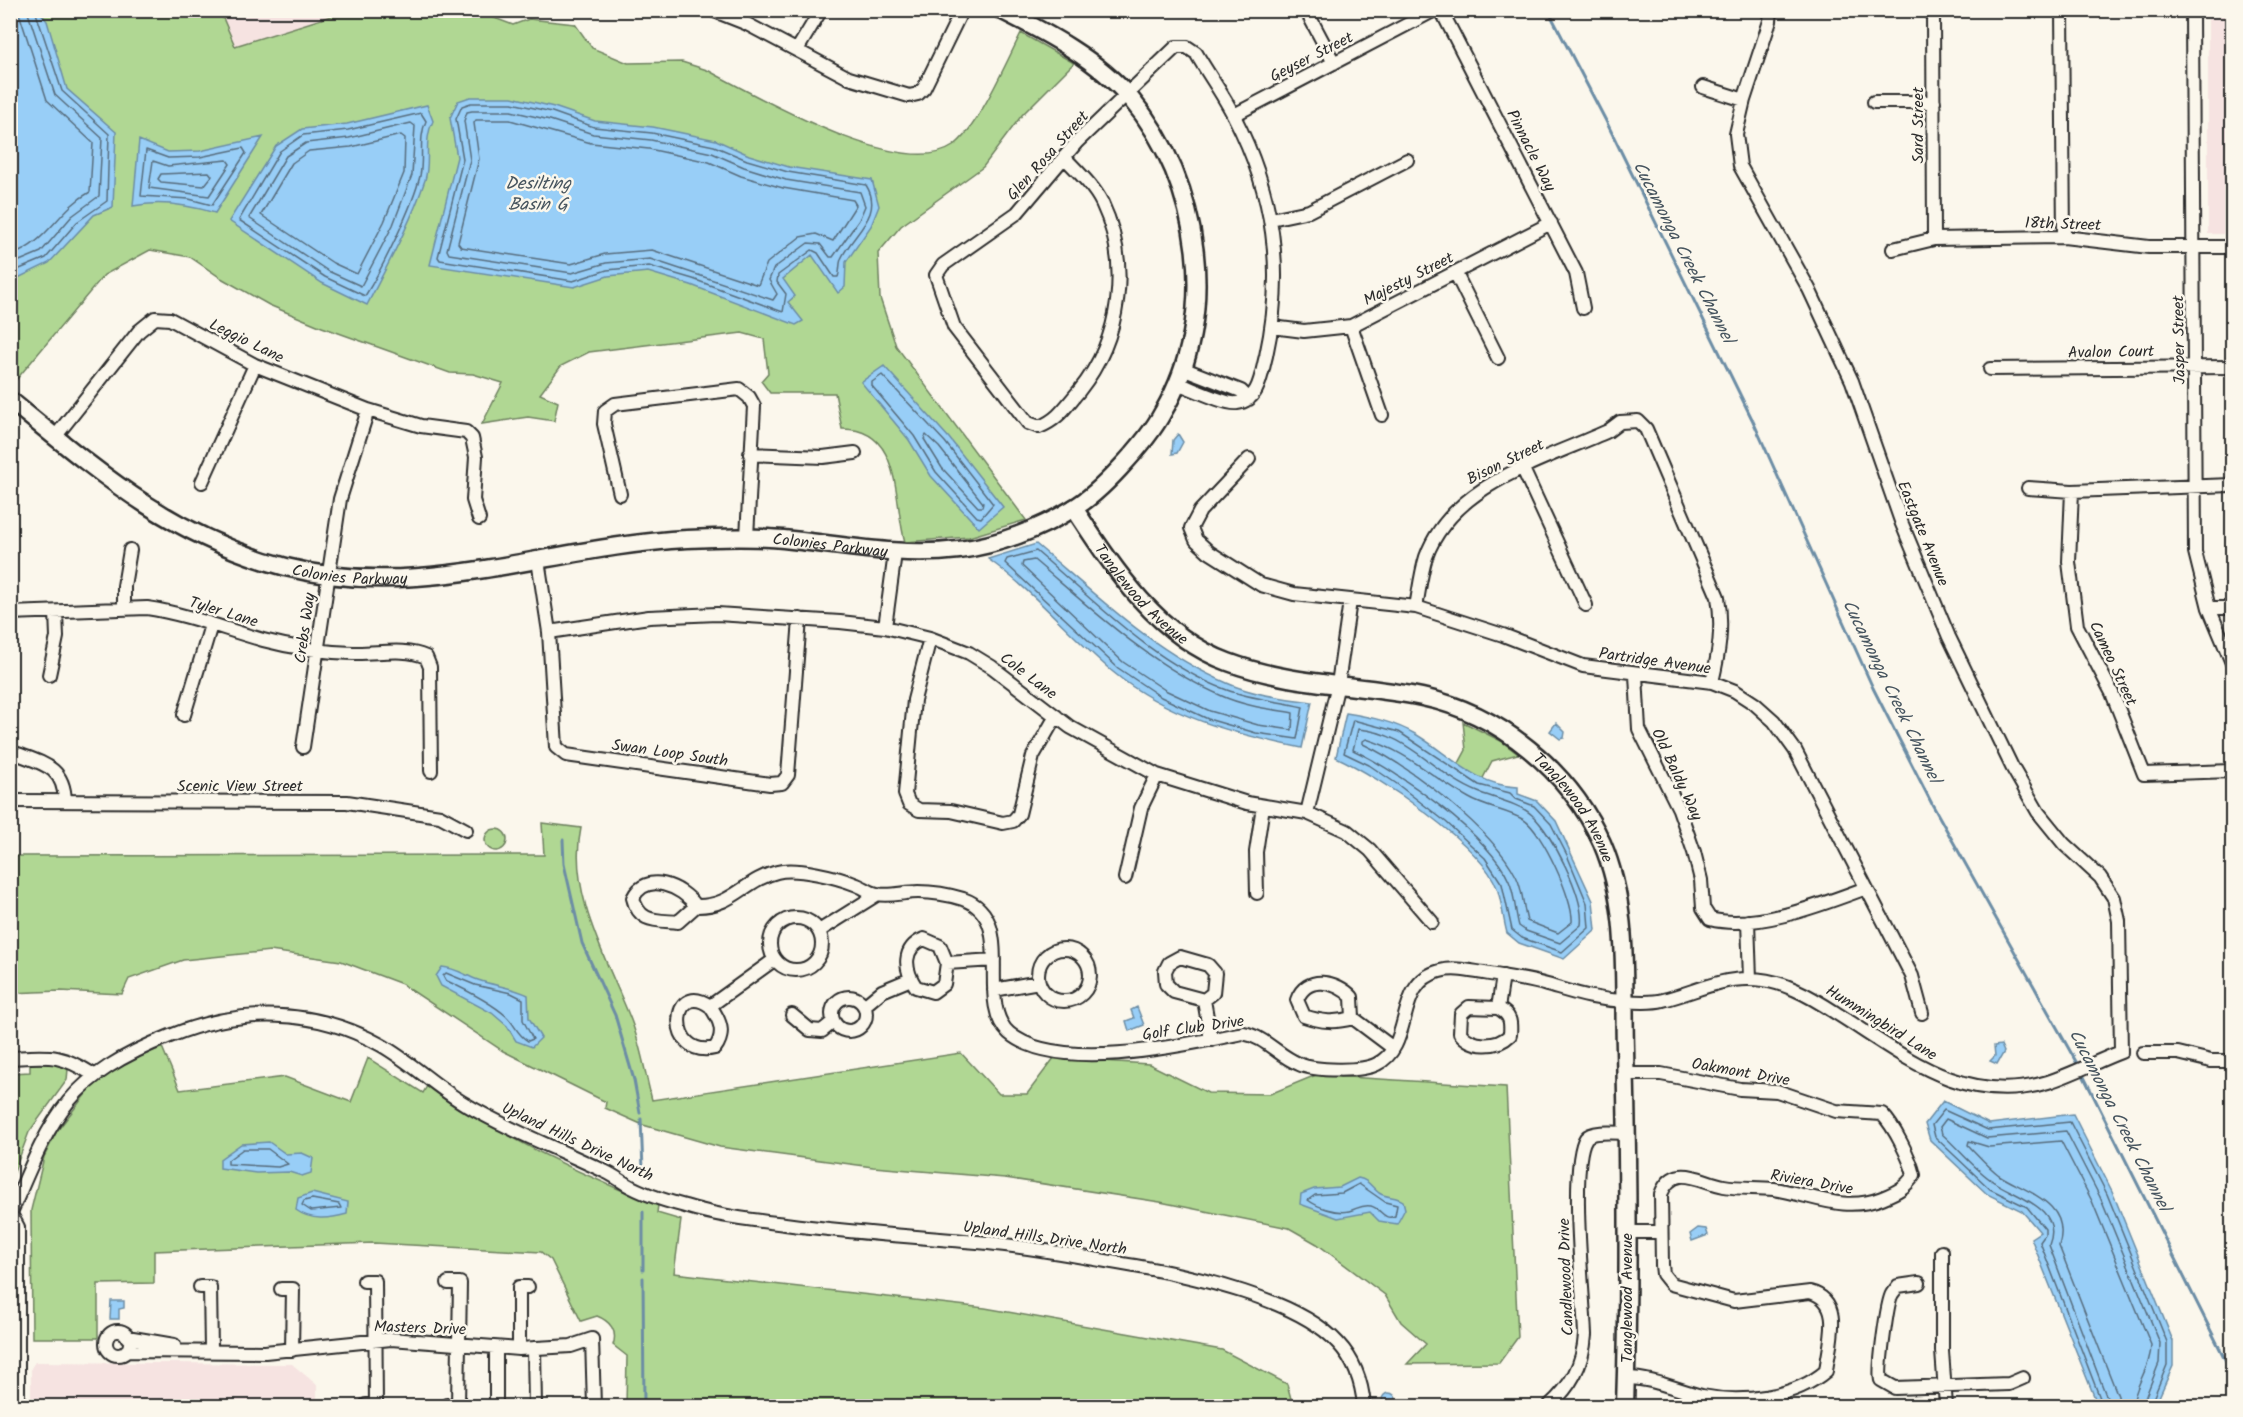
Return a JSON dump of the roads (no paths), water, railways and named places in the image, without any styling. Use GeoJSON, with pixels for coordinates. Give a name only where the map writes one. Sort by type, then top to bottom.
{"type":"FeatureCollection","features":[{"type":"Feature","properties":{"kind":"street"},"geometry":{"type":"LineString","coordinates":[[711,10],[745,23],[849,78],[902,94],[918,94],[924,88],[962,10]]}},
{"type":"Feature","properties":{"kind":"street"},"geometry":{"type":"LineString","coordinates":[[797,50],[821,10]]}},
{"type":"Feature","properties":{"kind":"street","name":"Colonies Parkway"},"geometry":{"type":"LineString","coordinates":[[10,400],[148,508],[190,532],[285,567],[328,575],[384,580],[443,577],[646,542],[747,537],[788,539],[895,552],[960,550],[989,544],[1025,532],[1074,508],[1112,477],[1137,450],[1164,411],[1179,376],[1193,321],[1196,291],[1190,218],[1183,188],[1169,155],[1151,124],[1128,94],[1064,43],[1001,10]]}},
{"type":"Feature","properties":{"kind":"street"},"geometry":{"type":"LineString","coordinates":[[1306,10],[1334,63]]}},
{"type":"Feature","properties":{"kind":"street","name":"Geyser Street"},"geometry":{"type":"LineString","coordinates":[[1234,115],[1435,10]]}},
{"type":"Feature","properties":{"kind":"street","name":"Pinnacle Way"},"geometry":{"type":"LineString","coordinates":[[1441,10],[1576,273],[1583,308]]}},
{"type":"Feature","properties":{"kind":"street","name":"Eastgate Avenue"},"geometry":{"type":"LineString","coordinates":[[1771,10],[1770,21],[1744,100],[1736,134],[1740,166],[1809,289],[1852,381],[1885,480],[1949,637],[2012,766],[2038,812],[2064,844],[2100,877],[2114,898],[2119,921],[2121,1052]]}},
{"type":"Feature","properties":{"kind":"street","name":"Sard Street"},"geometry":{"type":"LineString","coordinates":[[1933,10],[1934,239]]}},
{"type":"Feature","properties":{"kind":"street"},"geometry":{"type":"LineString","coordinates":[[2062,10],[2064,237]]}},
{"type":"Feature","properties":{"kind":"street","name":"Jasper Street"},"geometry":{"type":"LineString","coordinates":[[2192,10],[2196,485],[2194,552],[2209,608],[2232,663]]}},
{"type":"Feature","properties":{"kind":"street","name":"Glen Rosa Street"},"geometry":{"type":"LineString","coordinates":[[1064,157],[1087,182],[1101,202],[1112,230],[1118,261],[1117,296],[1111,330],[1097,364],[1054,422],[1040,427],[1028,423],[954,327],[936,275],[943,264],[1017,213],[1064,157],[1176,47],[1187,47],[1196,53],[1234,115]]}},
{"type":"Feature","properties":{"kind":"street"},"geometry":{"type":"LineString","coordinates":[[1703,87],[1744,100]]}},
{"type":"Feature","properties":{"kind":"street"},"geometry":{"type":"LineString","coordinates":[[1874,102],[1934,102]]}},
{"type":"Feature","properties":{"kind":"street"},"geometry":{"type":"LineString","coordinates":[[1179,376],[1241,391],[1249,399],[1258,388],[1272,327],[1275,283],[1271,219],[1257,169],[1234,115]]}},
{"type":"Feature","properties":{"kind":"street"},"geometry":{"type":"LineString","coordinates":[[1271,219],[1309,211],[1407,160]]}},
{"type":"Feature","properties":{"kind":"street","name":"Majesty Street"},"geometry":{"type":"LineString","coordinates":[[1272,327],[1304,331],[1352,326],[1551,223]]}},
{"type":"Feature","properties":{"kind":"street","name":"18th Street"},"geometry":{"type":"LineString","coordinates":[[1893,249],[1934,239],[2064,237],[2149,247],[2232,247]]}},
{"type":"Feature","properties":{"kind":"street"},"geometry":{"type":"LineString","coordinates":[[1455,272],[1498,358]]}},
{"type":"Feature","properties":{"kind":"street","name":"Leggio Lane"},"geometry":{"type":"LineString","coordinates":[[55,437],[139,330],[155,318],[170,319],[255,365],[368,410],[422,426],[466,432],[472,438],[476,457],[473,500],[479,519]]}},
{"type":"Feature","properties":{"kind":"street"},"geometry":{"type":"LineString","coordinates":[[1352,326],[1382,415]]}},
{"type":"Feature","properties":{"kind":"street"},"geometry":{"type":"LineString","coordinates":[[202,482],[255,365]]}},
{"type":"Feature","properties":{"kind":"street","name":"Avalon Court"},"geometry":{"type":"LineString","coordinates":[[1990,369],[2232,366]]}},
{"type":"Feature","properties":{"kind":"street"},"geometry":{"type":"LineString","coordinates":[[620,494],[604,424],[605,411],[615,404],[641,403],[699,392],[739,389],[749,397],[754,406],[747,537]]}},
{"type":"Feature","properties":{"kind":"street","name":"Crebs Way"},"geometry":{"type":"LineString","coordinates":[[303,747],[340,499],[368,410]]}},
{"type":"Feature","properties":{"kind":"street","name":"Bison Street"},"geometry":{"type":"LineString","coordinates":[[1416,607],[1426,558],[1437,534],[1452,513],[1470,496],[1608,430],[1620,422],[1638,421],[1646,429],[1718,597],[1721,633],[1712,682]]}},
{"type":"Feature","properties":{"kind":"street"},"geometry":{"type":"LineString","coordinates":[[750,454],[823,457],[855,453]]}},
{"type":"Feature","properties":{"kind":"street","name":"Partridge Avenue"},"geometry":{"type":"LineString","coordinates":[[1249,459],[1200,511],[1191,528],[1196,540],[1209,552],[1261,585],[1294,594],[1416,607],[1503,635],[1583,666],[1636,675],[1690,678],[1712,682],[1735,691],[1774,721],[1795,750],[1912,976],[1922,1013]]}},
{"type":"Feature","properties":{"kind":"street"},"geometry":{"type":"LineString","coordinates":[[1522,470],[1586,605]]}},
{"type":"Feature","properties":{"kind":"street"},"geometry":{"type":"LineString","coordinates":[[2028,488],[2072,490],[2232,485]]}},
{"type":"Feature","properties":{"kind":"street","name":"Cameo Street"},"geometry":{"type":"LineString","coordinates":[[2072,490],[2069,562],[2077,626],[2112,693],[2144,774],[2232,771]]}},
{"type":"Feature","properties":{"kind":"street","name":"Tanglewood Avenue"},"geometry":{"type":"LineString","coordinates":[[1074,508],[1104,555],[1142,603],[1187,641],[1227,662],[1276,675],[1423,697],[1455,706],[1514,737],[1557,774],[1583,809],[1602,843],[1619,896],[1623,931],[1627,1132],[1625,1407]]}},
{"type":"Feature","properties":{"kind":"street"},"geometry":{"type":"LineString","coordinates":[[124,609],[124,586],[130,550]]}},
{"type":"Feature","properties":{"kind":"street"},"geometry":{"type":"LineString","coordinates":[[885,627],[895,552]]}},
{"type":"Feature","properties":{"kind":"street"},"geometry":{"type":"LineString","coordinates":[[538,560],[549,632]]}},
{"type":"Feature","properties":{"kind":"street"},"geometry":{"type":"LineString","coordinates":[[1307,813],[1338,684],[1350,601]]}},
{"type":"Feature","properties":{"kind":"street"},"geometry":{"type":"LineString","coordinates":[[2209,608],[2232,608]]}},
{"type":"Feature","properties":{"kind":"street","name":"Tyler Lane"},"geometry":{"type":"LineString","coordinates":[[10,613],[124,609],[168,611],[211,625],[318,651],[376,654],[412,651],[426,657],[430,667],[431,771]]}},
{"type":"Feature","properties":{"kind":"street"},"geometry":{"type":"LineString","coordinates":[[49,675],[57,637],[56,612]]}},
{"type":"Feature","properties":{"kind":"street","name":"Cole Lane"},"geometry":{"type":"LineString","coordinates":[[549,632],[679,615],[800,618],[885,627],[930,638],[969,653],[992,667],[1088,738],[1156,775],[1207,793],[1307,813],[1347,831],[1370,850],[1432,922]]}},
{"type":"Feature","properties":{"kind":"street","name":"Swan Loop South"},"geometry":{"type":"LineString","coordinates":[[549,632],[556,747],[566,755],[770,784],[782,783],[788,775],[800,618]]}},
{"type":"Feature","properties":{"kind":"street"},"geometry":{"type":"LineString","coordinates":[[184,715],[211,625]]}},
{"type":"Feature","properties":{"kind":"street"},"geometry":{"type":"LineString","coordinates":[[930,638],[914,700],[905,794],[909,804],[919,810],[951,812],[1002,823],[1013,821],[1019,814],[1033,756],[1056,716]]}},
{"type":"Feature","properties":{"kind":"street","name":"Old Baldy Way"},"geometry":{"type":"LineString","coordinates":[[1636,675],[1639,729],[1679,809],[1701,880],[1703,908],[1710,919],[1723,923],[1748,921]]}},
{"type":"Feature","properties":{"kind":"street"},"geometry":{"type":"LineString","coordinates":[[10,751],[57,772],[64,782],[65,801]]}},
{"type":"Feature","properties":{"kind":"street"},"geometry":{"type":"LineString","coordinates":[[1125,878],[1141,808],[1156,775]]}},
{"type":"Feature","properties":{"kind":"street","name":"Scenic View Street"},"geometry":{"type":"LineString","coordinates":[[10,801],[347,802],[440,816],[466,830]]}},
{"type":"Feature","properties":{"kind":"street"},"geometry":{"type":"LineString","coordinates":[[1257,894],[1256,852],[1263,806]]}},
{"type":"Feature","properties":{"kind":"street"},"geometry":{"type":"LineString","coordinates":[[696,906],[682,890],[664,885],[646,884],[637,889],[633,898],[635,908],[642,916],[678,922],[696,906],[713,906],[727,901],[756,878],[780,871],[833,877],[878,894]]}},
{"type":"Feature","properties":{"kind":"street"},"geometry":{"type":"LineString","coordinates":[[1750,979],[1748,921],[1806,910],[1866,888]]}},
{"type":"Feature","properties":{"kind":"street","name":"Golf Club Drive"},"geometry":{"type":"LineString","coordinates":[[878,894],[921,892],[964,899],[981,911],[991,930],[997,1014],[1008,1032],[1034,1047],[1078,1053],[1118,1055],[1243,1033],[1256,1035],[1300,1065],[1353,1070],[1377,1064],[1393,1048]]}},
{"type":"Feature","properties":{"kind":"street"},"geometry":{"type":"LineString","coordinates":[[819,931],[878,894]]}},
{"type":"Feature","properties":{"kind":"street"},"geometry":{"type":"LineString","coordinates":[[789,918],[806,919],[819,931],[822,948],[814,963],[798,970],[781,966],[774,960],[769,944],[770,935],[781,922],[789,918]]}},
{"type":"Feature","properties":{"kind":"street"},"geometry":{"type":"LineString","coordinates":[[924,939],[940,946],[946,963],[947,977],[940,989],[933,992],[921,989],[911,979],[907,958],[908,950],[915,943],[924,939]]}},
{"type":"Feature","properties":{"kind":"street"},"geometry":{"type":"LineString","coordinates":[[1058,949],[1074,950],[1081,955],[1090,969],[1088,986],[1075,999],[1066,1001],[1049,996],[1039,982],[1040,966],[1044,958],[1058,949]]}},
{"type":"Feature","properties":{"kind":"street"},"geometry":{"type":"LineString","coordinates":[[710,1006],[774,960]]}},
{"type":"Feature","properties":{"kind":"street"},"geometry":{"type":"LineString","coordinates":[[946,963],[994,960]]}},
{"type":"Feature","properties":{"kind":"street"},"geometry":{"type":"LineString","coordinates":[[1353,1018],[1393,1048],[1414,987],[1427,975],[1442,970],[1462,970],[1503,976],[1548,985],[1582,997],[1624,1001]]}},
{"type":"Feature","properties":{"kind":"street"},"geometry":{"type":"LineString","coordinates":[[1498,1008],[1503,976]]}},
{"type":"Feature","properties":{"kind":"street"},"geometry":{"type":"LineString","coordinates":[[864,1006],[882,991],[911,979]]}},
{"type":"Feature","properties":{"kind":"street","name":"Hummingbird Lane"},"geometry":{"type":"LineString","coordinates":[[1624,1001],[1660,1001],[1732,980],[1750,979],[1776,982],[1810,996],[1934,1073],[1965,1085],[2007,1090],[2047,1082],[2121,1052]]}},
{"type":"Feature","properties":{"kind":"street"},"geometry":{"type":"LineString","coordinates":[[994,990],[1039,982]]}},
{"type":"Feature","properties":{"kind":"street"},"geometry":{"type":"LineString","coordinates":[[1327,983],[1343,987],[1352,997],[1353,1018],[1337,1022],[1320,1022],[1304,1016],[1297,1000],[1300,990],[1309,984],[1327,983]]}},
{"type":"Feature","properties":{"kind":"street"},"geometry":{"type":"LineString","coordinates":[[844,997],[855,998],[864,1006],[866,1017],[856,1030],[846,1031],[833,1022],[831,1010],[844,997]]}},
{"type":"Feature","properties":{"kind":"street"},"geometry":{"type":"LineString","coordinates":[[1204,1000],[1211,1040]]}},
{"type":"Feature","properties":{"kind":"street","name":"Upland Hills Drive North"},"geometry":{"type":"LineString","coordinates":[[18,1407],[14,1240],[18,1227],[11,1215],[40,1144],[53,1122],[75,1091],[94,1075],[152,1043],[193,1026],[255,1014],[306,1018],[345,1029],[382,1046],[460,1101],[507,1128],[611,1174],[629,1186],[686,1207],[828,1230],[988,1243],[1213,1281],[1269,1301],[1316,1325],[1336,1340],[1357,1370],[1364,1407]]}},
{"type":"Feature","properties":{"kind":"street"},"geometry":{"type":"LineString","coordinates":[[792,1015],[810,1030],[822,1031],[833,1022]]}},
{"type":"Feature","properties":{"kind":"street"},"geometry":{"type":"LineString","coordinates":[[2143,1053],[2178,1053],[2211,1061],[2232,1061]]}},
{"type":"Feature","properties":{"kind":"street"},"geometry":{"type":"LineString","coordinates":[[10,1058],[57,1056],[70,1060],[94,1075]]}},
{"type":"Feature","properties":{"kind":"street","name":"Oakmont Drive"},"geometry":{"type":"LineString","coordinates":[[1626,1074],[1661,1074],[1740,1089],[1777,1091],[1836,1111],[1882,1114],[1892,1124],[1901,1147]]}},
{"type":"Feature","properties":{"kind":"street","name":"Candlewood Drive"},"geometry":{"type":"LineString","coordinates":[[1550,1407],[1575,1377],[1584,1353],[1578,1170],[1587,1137],[1627,1132]]}},
{"type":"Feature","properties":{"kind":"street","name":"Riviera Drive"},"geometry":{"type":"LineString","coordinates":[[1661,1232],[1661,1194],[1665,1184],[1675,1177],[1689,1176],[1723,1186],[1774,1189],[1845,1205],[1863,1206],[1904,1189],[1914,1175],[1911,1161],[1901,1147]]}},
{"type":"Feature","properties":{"kind":"street"},"geometry":{"type":"LineString","coordinates":[[1626,1232],[1661,1232],[1663,1274],[1671,1284],[1734,1301],[1810,1292],[1821,1295],[1829,1301],[1833,1314],[1826,1371],[1816,1379],[1765,1397],[1701,1396],[1647,1378],[1626,1378]]}},
{"type":"Feature","properties":{"kind":"street"},"geometry":{"type":"LineString","coordinates":[[1942,1252],[1942,1351],[1946,1407]]}},
{"type":"Feature","properties":{"kind":"street"},"geometry":{"type":"LineString","coordinates":[[364,1281],[375,1281],[376,1340],[376,1405],[366,1405]]}},
{"type":"Feature","properties":{"kind":"street"},"geometry":{"type":"LineString","coordinates":[[447,1405],[458,1405],[460,1283],[448,1282]]}},
{"type":"Feature","properties":{"kind":"street"},"geometry":{"type":"LineString","coordinates":[[1919,1282],[1898,1286],[1892,1294],[1879,1373],[1888,1386],[1945,1387],[1956,1384],[2009,1384],[2023,1378]]}},
{"type":"Feature","properties":{"kind":"street"},"geometry":{"type":"LineString","coordinates":[[200,1287],[210,1287],[211,1350]]}},
{"type":"Feature","properties":{"kind":"street"},"geometry":{"type":"LineString","coordinates":[[519,1348],[519,1287],[528,1287]]}},
{"type":"Feature","properties":{"kind":"street"},"geometry":{"type":"LineString","coordinates":[[281,1289],[292,1289],[292,1350]]}},
{"type":"Feature","properties":{"kind":"street","name":"Masters Drive"},"geometry":{"type":"LineString","coordinates":[[211,1350],[127,1336],[121,1332],[114,1332],[106,1341],[107,1348],[112,1354],[120,1355],[126,1351],[292,1350],[376,1340],[458,1343],[496,1348],[534,1348],[571,1346],[592,1338],[594,1407]]}},
{"type":"Feature","properties":{"kind":"street"},"geometry":{"type":"LineString","coordinates":[[126,1351],[129,1344],[127,1336]]}},
{"type":"Feature","properties":{"kind":"street"},"geometry":{"type":"LineString","coordinates":[[496,1348],[496,1407]]}},
{"type":"Feature","properties":{"kind":"street"},"geometry":{"type":"LineString","coordinates":[[534,1348],[535,1407]]}},
{"type":"Feature","properties":{"kind":"water"},"geometry":{"type":"Polygon","coordinates":[[[10,11],[39,11],[47,21],[67,89],[116,132],[113,207],[94,215],[49,263],[16,279],[10,279],[10,11]]]}},
{"type":"Feature","properties":{"kind":"water","name":"Desilting Basin G"},"geometry":{"type":"Polygon","coordinates":[[[470,97],[512,97],[554,107],[595,121],[653,127],[716,140],[749,155],[789,167],[872,180],[879,206],[871,226],[846,262],[845,287],[838,293],[812,255],[783,279],[795,296],[788,302],[803,321],[796,325],[691,285],[648,272],[608,276],[574,287],[430,265],[457,157],[450,118],[458,101],[470,97]]]}},
{"type":"Feature","properties":{"kind":"water"},"geometry":{"type":"Polygon","coordinates":[[[427,105],[433,121],[428,135],[425,180],[406,228],[367,305],[322,283],[229,221],[276,146],[302,129],[347,124],[427,105]]]}},
{"type":"Feature","properties":{"kind":"water"},"geometry":{"type":"Polygon","coordinates":[[[263,137],[215,213],[175,204],[154,203],[133,206],[139,140],[168,152],[200,151],[263,137]]]}},
{"type":"Feature","properties":{"kind":"water"},"geometry":{"type":"Polygon","coordinates":[[[884,366],[949,438],[1003,507],[979,528],[931,476],[909,440],[861,382],[884,366]]]}},
{"type":"Feature","properties":{"kind":"water"},"geometry":{"type":"Polygon","coordinates":[[[1178,434],[1183,442],[1177,453],[1172,454],[1173,440],[1178,434]]]}},
{"type":"Feature","properties":{"kind":"water"},"geometry":{"type":"Polygon","coordinates":[[[1036,544],[1150,639],[1200,670],[1247,690],[1269,696],[1312,702],[1302,748],[1252,737],[1203,722],[1156,701],[1113,672],[1037,600],[988,559],[1036,544]]]}},
{"type":"Feature","properties":{"kind":"water"},"geometry":{"type":"Polygon","coordinates":[[[1346,713],[1365,716],[1409,730],[1476,775],[1503,785],[1518,787],[1518,794],[1537,801],[1556,821],[1593,901],[1596,930],[1564,959],[1519,943],[1507,933],[1497,888],[1487,871],[1471,852],[1451,833],[1401,795],[1336,757],[1346,713]]]}},
{"type":"Feature","properties":{"kind":"water"},"geometry":{"type":"Polygon","coordinates":[[[1556,723],[1565,732],[1564,738],[1560,739],[1550,731],[1556,723]]]}},
{"type":"Feature","properties":{"kind":"water"},"geometry":{"type":"Polygon","coordinates":[[[442,967],[528,995],[529,1018],[541,1038],[532,1047],[516,1041],[507,1026],[492,1013],[441,986],[436,976],[442,967]]]}},
{"type":"Feature","properties":{"kind":"water"},"geometry":{"type":"Polygon","coordinates":[[[1137,1007],[1144,1025],[1129,1031],[1126,1021],[1134,1018],[1131,1010],[1137,1007]]]}},
{"type":"Feature","properties":{"kind":"water"},"geometry":{"type":"Polygon","coordinates":[[[2001,1045],[2004,1052],[1997,1064],[1990,1061],[1995,1056],[1994,1046],[2001,1045]]]}},
{"type":"Feature","properties":{"kind":"water"},"geometry":{"type":"Polygon","coordinates":[[[1943,1101],[1989,1124],[2073,1114],[2112,1191],[2173,1341],[2173,1366],[2155,1406],[2098,1406],[2031,1238],[2040,1232],[2022,1211],[1987,1194],[1930,1140],[1925,1124],[1943,1101]]]}},
{"type":"Feature","properties":{"kind":"water"},"geometry":{"type":"Polygon","coordinates":[[[269,1142],[286,1154],[302,1153],[313,1158],[311,1173],[302,1176],[289,1172],[256,1173],[220,1168],[220,1159],[241,1144],[269,1142]]]}},
{"type":"Feature","properties":{"kind":"water"},"geometry":{"type":"Polygon","coordinates":[[[1358,1178],[1367,1182],[1382,1195],[1403,1201],[1405,1209],[1397,1224],[1379,1221],[1370,1212],[1338,1218],[1300,1204],[1301,1194],[1314,1189],[1340,1187],[1358,1178]]]}},
{"type":"Feature","properties":{"kind":"water"},"geometry":{"type":"Polygon","coordinates":[[[312,1193],[348,1202],[347,1214],[320,1218],[302,1214],[296,1210],[298,1198],[312,1193]]]}},
{"type":"Feature","properties":{"kind":"water"},"geometry":{"type":"Polygon","coordinates":[[[1698,1228],[1706,1229],[1708,1235],[1692,1241],[1690,1234],[1698,1228]]]}},
{"type":"Feature","properties":{"kind":"water"},"geometry":{"type":"Polygon","coordinates":[[[111,1301],[124,1301],[124,1308],[119,1309],[119,1319],[110,1319],[111,1301]]]}},
{"type":"Feature","properties":{"kind":"water"},"geometry":{"type":"Polygon","coordinates":[[[1389,1393],[1394,1395],[1396,1400],[1394,1405],[1389,1407],[1384,1405],[1382,1400],[1384,1395],[1389,1393]]]}},
{"type":"Feature","properties":{"kind":"waterway","name":"Cucamonga Creek Channel"},"geometry":{"type":"LineString","coordinates":[[1548,10],[1606,121],[1752,419],[1873,688],[1932,804],[2079,1067]]}},
{"type":"Feature","properties":{"kind":"waterway"},"geometry":{"type":"LineString","coordinates":[[563,840],[564,864],[582,943],[615,1015],[634,1080],[640,1113]]}},
{"type":"Feature","properties":{"kind":"waterway","name":"Cucamonga Creek Channel"},"geometry":{"type":"LineString","coordinates":[[2082,1073],[2232,1373]]}},
{"type":"Feature","properties":{"kind":"waterway"},"geometry":{"type":"LineString","coordinates":[[641,1119],[643,1170]]}},
{"type":"Feature","properties":{"kind":"waterway"},"geometry":{"type":"LineString","coordinates":[[643,1212],[643,1270]]}},
{"type":"Feature","properties":{"kind":"waterway"},"geometry":{"type":"LineString","coordinates":[[643,1278],[644,1406]]}}]}
